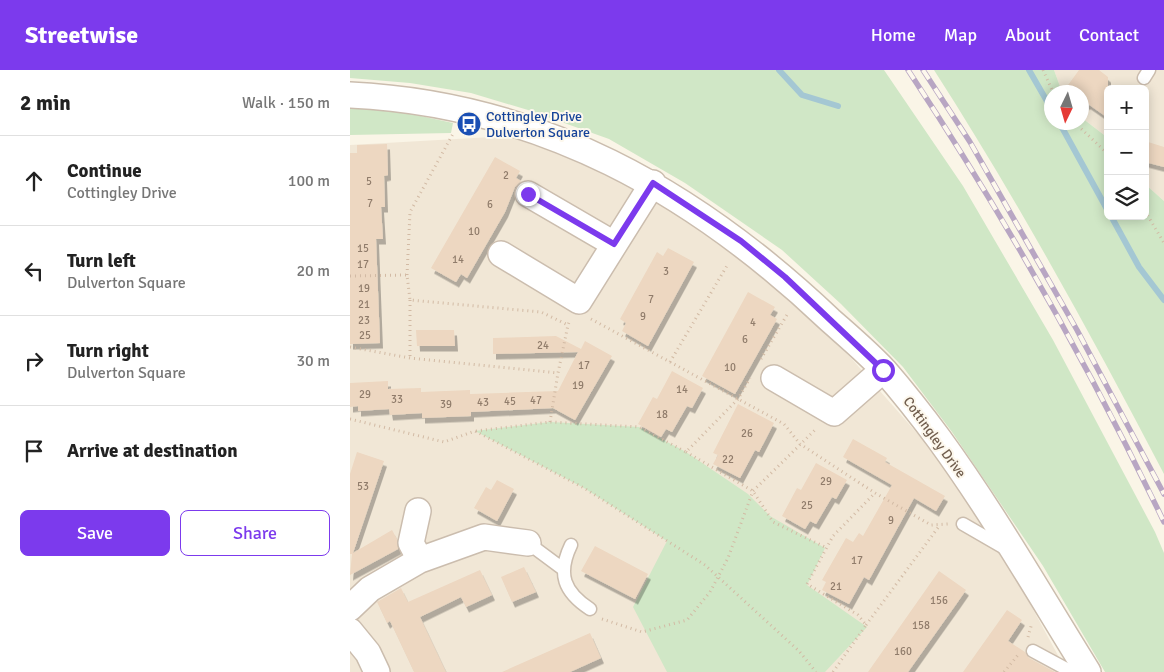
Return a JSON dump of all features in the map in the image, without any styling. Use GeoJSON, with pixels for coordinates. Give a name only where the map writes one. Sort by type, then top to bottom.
{"type":"FeatureCollection","features":[{"type":"Feature","properties":{"kind":"street","name":"Cottingley Drive"},"geometry":{"type":"LineString","coordinates":[[350,95],[408,99],[465,111],[513,123],[560,140],[608,160],[653,183],[741,241],[800,291],[883,370],[940,440],[1088,672]]}},
{"type":"Feature","properties":{"kind":"street"},"geometry":{"type":"LineString","coordinates":[[501,254],[577,306],[653,183]]}},
{"type":"Feature","properties":{"kind":"street"},"geometry":{"type":"LineString","coordinates":[[528,194],[614,244]]}},
{"type":"Feature","properties":{"kind":"street"},"geometry":{"type":"LineString","coordinates":[[761,373],[834,413],[883,370]]}},
{"type":"Feature","properties":{"kind":"street"},"geometry":{"type":"LineString","coordinates":[[418,511],[411,544],[420,560]]}},
{"type":"Feature","properties":{"kind":"street"},"geometry":{"type":"LineString","coordinates":[[350,608],[370,589],[420,560],[484,537],[528,543]]}},
{"type":"Feature","properties":{"kind":"street"},"geometry":{"type":"LineString","coordinates":[[350,632],[368,653],[377,672]]}},
{"type":"Feature","properties":{"kind":"lane"},"geometry":{"type":"LineString","coordinates":[[962,524],[1015,555]]}},
{"type":"Feature","properties":{"kind":"lane"},"geometry":{"type":"LineString","coordinates":[[528,543],[563,569]]}},
{"type":"Feature","properties":{"kind":"lane"},"geometry":{"type":"LineString","coordinates":[[571,545],[565,557],[563,569],[566,584],[574,599],[590,609]]}},
{"type":"Feature","properties":{"kind":"lane"},"geometry":{"type":"LineString","coordinates":[[1032,651],[1072,672]]}},
{"type":"Feature","properties":{"kind":"path"},"geometry":{"type":"LineString","coordinates":[[1043,70],[1050,85]]}},
{"type":"Feature","properties":{"kind":"path"},"geometry":{"type":"LineString","coordinates":[[410,358],[410,300],[407,275],[410,212],[465,111]]}},
{"type":"Feature","properties":{"kind":"path"},"geometry":{"type":"LineString","coordinates":[[1082,130],[1104,150]]}},
{"type":"Feature","properties":{"kind":"path"},"geometry":{"type":"LineString","coordinates":[[1149,218],[1164,243]]}},
{"type":"Feature","properties":{"kind":"path"},"geometry":{"type":"LineString","coordinates":[[670,362],[741,241]]}},
{"type":"Feature","properties":{"kind":"path"},"geometry":{"type":"LineString","coordinates":[[350,276],[407,275]]}},
{"type":"Feature","properties":{"kind":"path"},"geometry":{"type":"LineString","coordinates":[[686,452],[761,373],[800,291]]}},
{"type":"Feature","properties":{"kind":"path"},"geometry":{"type":"LineString","coordinates":[[410,300],[541,312],[568,325]]}},
{"type":"Feature","properties":{"kind":"path"},"geometry":{"type":"LineString","coordinates":[[550,422],[568,325],[577,306],[670,362],[784,424],[800,444],[874,494],[931,525],[962,524]]}},
{"type":"Feature","properties":{"kind":"path"},"geometry":{"type":"LineString","coordinates":[[350,348],[410,358],[558,373]]}},
{"type":"Feature","properties":{"kind":"path"},"geometry":{"type":"LineString","coordinates":[[590,609],[605,621],[642,632],[687,620],[710,592],[728,558],[753,491],[834,413]]}},
{"type":"Feature","properties":{"kind":"path"},"geometry":{"type":"LineString","coordinates":[[350,419],[444,442],[475,431],[550,422],[639,427],[753,491],[773,522],[827,548]]}},
{"type":"Feature","properties":{"kind":"path"},"geometry":{"type":"LineString","coordinates":[[475,431],[584,488],[704,565],[799,651],[816,672]]}},
{"type":"Feature","properties":{"kind":"path"},"geometry":{"type":"LineString","coordinates":[[866,625],[858,615],[807,584],[833,536],[874,494]]}},
{"type":"Feature","properties":{"kind":"path"},"geometry":{"type":"LineString","coordinates":[[832,672],[940,524]]}},
{"type":"Feature","properties":{"kind":"shaded area"},"geometry":{"type":"Polygon","coordinates":[[[1054,70],[1164,70],[1164,201],[1149,188],[1149,85],[1104,85],[1104,135],[1089,123],[1089,85],[1059,85],[1054,70]]]}},
{"type":"Feature","properties":{"kind":"shaded area"},"geometry":{"type":"Polygon","coordinates":[[[509,136],[597,168],[696,225],[777,286],[851,358],[930,448],[1004,556],[1067,672],[350,672],[350,145],[509,136]]]}},
{"type":"Feature","properties":{"kind":"green space"},"geometry":{"type":"Polygon","coordinates":[[[350,70],[884,70],[963,186],[1053,340],[1155,532],[1164,553],[1164,672],[1105,672],[1043,566],[952,432],[903,367],[841,304],[782,250],[685,183],[609,139],[528,110],[471,93],[410,83],[350,78],[350,70]]]}},
{"type":"Feature","properties":{"kind":"green space"},"geometry":{"type":"Polygon","coordinates":[[[934,70],[1054,70],[1059,85],[1044,85],[1044,130],[1089,130],[1089,123],[1104,135],[1104,220],[1149,220],[1149,188],[1164,201],[1164,474],[1054,269],[934,70]]]}},
{"type":"Feature","properties":{"kind":"green space"},"geometry":{"type":"Polygon","coordinates":[[[350,109],[393,110],[453,123],[451,133],[350,135],[350,109]]]}},
{"type":"Feature","properties":{"kind":"green space"},"geometry":{"type":"Polygon","coordinates":[[[550,422],[639,427],[686,452],[748,494],[770,516],[825,548],[807,585],[867,627],[825,672],[667,672],[633,607],[667,541],[584,488],[475,431],[550,422]]]}},
{"type":"Feature","properties":{"kind":"building"},"geometry":{"type":"Polygon","coordinates":[[[1079,70],[1099,70],[1108,77],[1108,85],[1104,85],[1104,115],[1089,105],[1089,85],[1068,85],[1079,70]]]}},
{"type":"Feature","properties":{"kind":"building"},"geometry":{"type":"Polygon","coordinates":[[[1149,142],[1164,147],[1164,167],[1149,163],[1149,142]]]}},
{"type":"Feature","properties":{"kind":"building"},"geometry":{"type":"Polygon","coordinates":[[[387,144],[388,175],[384,176],[385,207],[381,207],[383,239],[376,239],[380,343],[350,344],[350,153],[357,153],[357,145],[387,144]]]}},
{"type":"Feature","properties":{"kind":"building"},"geometry":{"type":"Polygon","coordinates":[[[495,157],[520,171],[516,178],[521,181],[515,187],[505,212],[467,278],[461,274],[456,282],[431,268],[495,157]]]}},
{"type":"Feature","properties":{"kind":"building"},"geometry":{"type":"Polygon","coordinates":[[[668,248],[694,262],[648,346],[622,331],[626,323],[620,319],[657,252],[663,256],[668,248]]]}},
{"type":"Feature","properties":{"kind":"building"},"geometry":{"type":"Polygon","coordinates":[[[748,292],[775,307],[770,315],[777,319],[735,394],[702,376],[748,292]]]}},
{"type":"Feature","properties":{"kind":"building"},"geometry":{"type":"Polygon","coordinates":[[[416,330],[454,330],[455,346],[417,346],[416,330]]]}},
{"type":"Feature","properties":{"kind":"building"},"geometry":{"type":"Polygon","coordinates":[[[556,336],[581,349],[585,341],[612,356],[575,420],[553,408],[471,412],[471,416],[422,418],[422,413],[390,415],[389,409],[358,411],[358,406],[350,407],[350,383],[388,381],[388,389],[421,388],[421,392],[470,390],[470,394],[558,391],[578,352],[493,354],[493,338],[556,336]]]}},
{"type":"Feature","properties":{"kind":"building"},"geometry":{"type":"Polygon","coordinates":[[[672,371],[703,388],[692,408],[687,406],[672,432],[666,429],[661,437],[638,424],[653,397],[657,399],[672,371]]]}},
{"type":"Feature","properties":{"kind":"building"},"geometry":{"type":"Polygon","coordinates":[[[738,404],[774,423],[759,452],[755,450],[740,478],[713,464],[718,455],[713,453],[738,404]]]}},
{"type":"Feature","properties":{"kind":"building"},"geometry":{"type":"Polygon","coordinates":[[[853,439],[887,458],[885,462],[945,496],[936,511],[914,498],[869,580],[864,577],[849,604],[822,590],[826,582],[822,580],[846,538],[853,542],[859,533],[863,536],[892,485],[843,457],[853,439]]]}},
{"type":"Feature","properties":{"kind":"building"},"geometry":{"type":"Polygon","coordinates":[[[357,452],[384,461],[353,553],[392,530],[397,539],[398,549],[350,575],[352,554],[350,554],[350,474],[357,452]]]}},
{"type":"Feature","properties":{"kind":"building"},"geometry":{"type":"Polygon","coordinates":[[[816,463],[847,480],[836,499],[832,497],[816,524],[810,521],[805,529],[782,516],[797,488],[801,490],[816,463]]]}},
{"type":"Feature","properties":{"kind":"building"},"geometry":{"type":"Polygon","coordinates":[[[497,480],[514,489],[497,521],[474,508],[486,487],[491,490],[497,480]]]}},
{"type":"Feature","properties":{"kind":"building"},"geometry":{"type":"Polygon","coordinates":[[[595,546],[648,574],[635,599],[581,571],[595,546]]]}},
{"type":"Feature","properties":{"kind":"building"},"geometry":{"type":"Polygon","coordinates":[[[524,567],[536,592],[512,602],[501,577],[524,567]]]}},
{"type":"Feature","properties":{"kind":"building"},"geometry":{"type":"Polygon","coordinates":[[[480,570],[492,595],[466,607],[461,597],[420,617],[446,672],[414,672],[390,621],[387,623],[377,602],[401,588],[408,602],[480,570]]]}},
{"type":"Feature","properties":{"kind":"building"},"geometry":{"type":"Polygon","coordinates":[[[939,571],[966,590],[957,603],[908,672],[868,672],[939,571]]]}},
{"type":"Feature","properties":{"kind":"building"},"geometry":{"type":"Polygon","coordinates":[[[1007,610],[1022,620],[1008,641],[1025,652],[1029,658],[1055,672],[963,672],[1007,610]]]}},
{"type":"Feature","properties":{"kind":"building"},"geometry":{"type":"Polygon","coordinates":[[[590,633],[601,658],[570,672],[502,672],[590,633]]]}},
{"type":"Feature","properties":{"kind":"waterway"},"geometry":{"type":"LineString","coordinates":[[779,70],[802,95],[838,106]]}},
{"type":"Feature","properties":{"kind":"waterway"},"geometry":{"type":"LineString","coordinates":[[1029,70],[1044,96]]}},
{"type":"Feature","properties":{"kind":"waterway"},"geometry":{"type":"LineString","coordinates":[[1063,130],[1104,204]]}},
{"type":"Feature","properties":{"kind":"waterway"},"geometry":{"type":"LineString","coordinates":[[1113,220],[1139,267],[1164,300]]}},
{"type":"Feature","properties":{"kind":"railway"},"geometry":{"type":"LineString","coordinates":[[908,70],[978,179],[1044,292],[1106,406],[1164,522]]}},
{"type":"Feature","properties":{"kind":"railway"},"geometry":{"type":"LineString","coordinates":[[923,70],[970,142],[1077,330],[1164,494]]}},
{"type":"Feature","properties":{"kind":"place","name":"Cottingley Drive Dulverton Square"},"geometry":{"type":"Point","coordinates":[469,124]}},
{"type":"Feature","properties":{"kind":"route"},"geometry":{"type":"LineString","coordinates":[[528,194],[614,244],[653,183],[741,241],[785,277],[883,370]]}}]}
